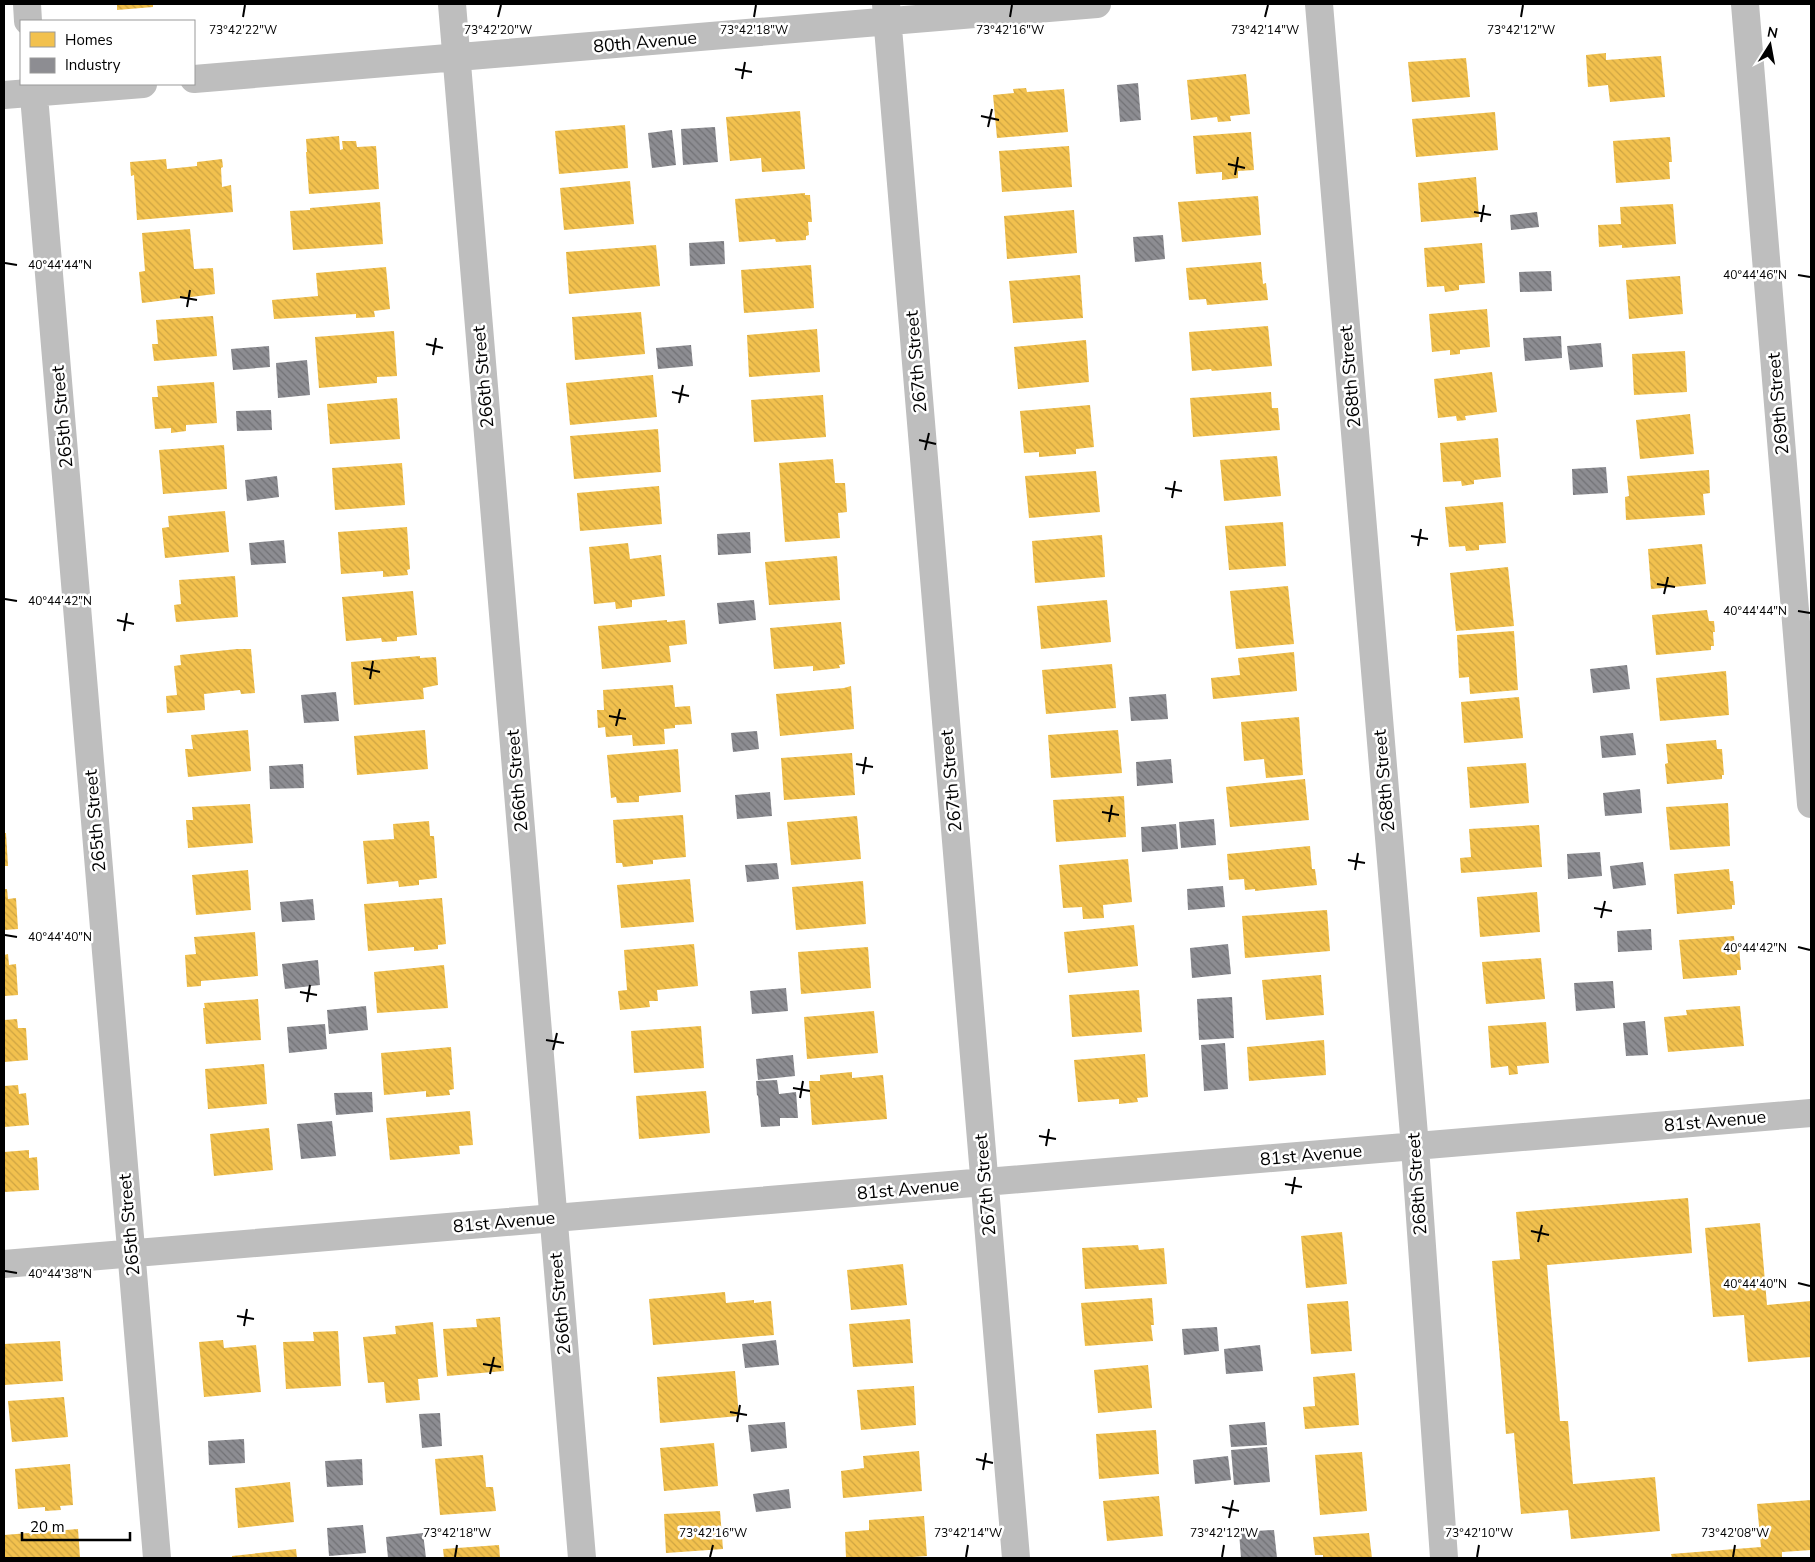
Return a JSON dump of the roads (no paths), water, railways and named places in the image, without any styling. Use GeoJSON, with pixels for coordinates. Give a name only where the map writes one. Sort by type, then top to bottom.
{"type":"FeatureCollection","features":[{"type":"Feature","properties":{"kind":"street"},"geometry":{"type":"LineString","coordinates":[[27,4],[28,20]]}},
{"type":"Feature","properties":{"kind":"street","name":"266th Street"},"geometry":{"type":"LineString","coordinates":[[452,4],[582,1558]]}},
{"type":"Feature","properties":{"kind":"street","name":"80th Avenue"},"geometry":{"type":"LineString","coordinates":[[195,80],[456,57],[886,12],[1097,4]]}},
{"type":"Feature","properties":{"kind":"street","name":"268th Street"},"geometry":{"type":"LineString","coordinates":[[1319,4],[1415,1147],[1444,1558]]}},
{"type":"Feature","properties":{"kind":"street","name":"269th Street"},"geometry":{"type":"LineString","coordinates":[[1745,4],[1811,804]]}},
{"type":"Feature","properties":{"kind":"street","name":"267th Street"},"geometry":{"type":"LineString","coordinates":[[886,12],[1016,1558]]}},
{"type":"Feature","properties":{"kind":"street"},"geometry":{"type":"LineString","coordinates":[[4,95],[34,88],[115,85]]}},
{"type":"Feature","properties":{"kind":"street","name":"265th Street"},"geometry":{"type":"LineString","coordinates":[[34,88],[157,1558]]}},
{"type":"Feature","properties":{"kind":"street","name":"81st Avenue"},"geometry":{"type":"LineString","coordinates":[[4,1264],[1811,1113]]}}]}
